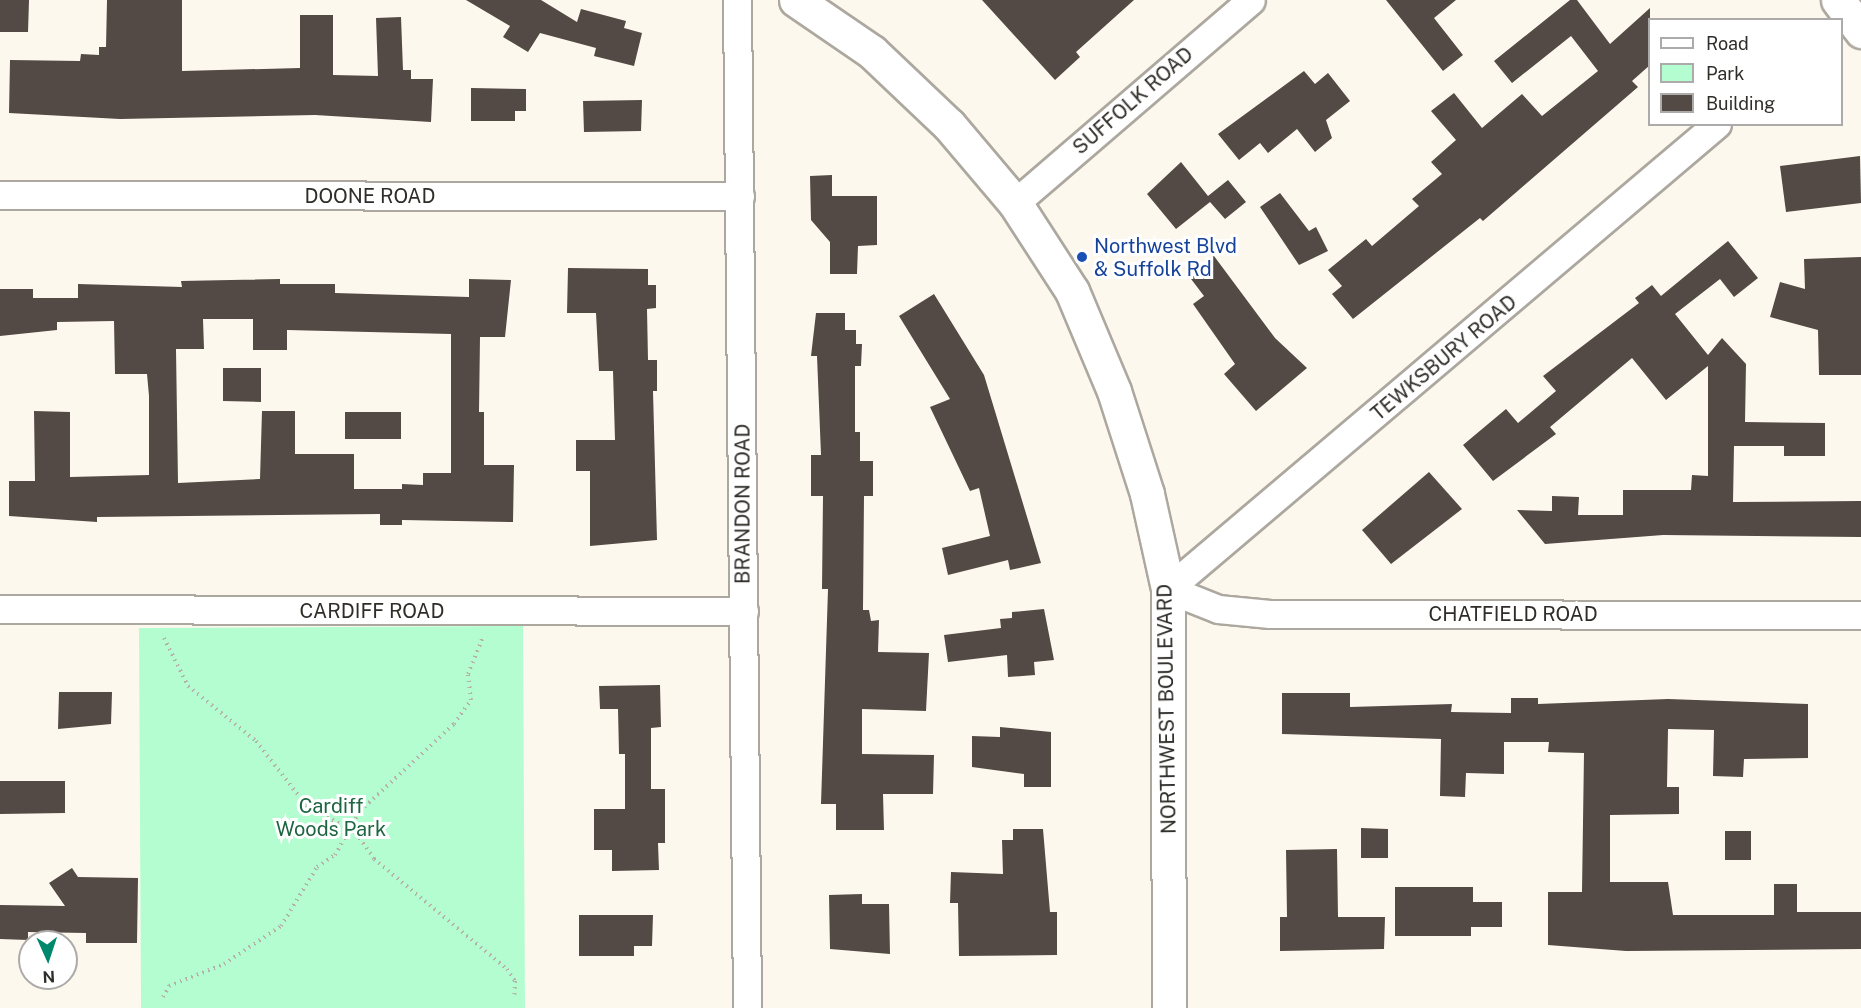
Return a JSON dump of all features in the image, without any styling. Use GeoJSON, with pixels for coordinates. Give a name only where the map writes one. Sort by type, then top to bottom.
{"type":"FeatureCollection","features":[{"type":"Feature","properties":{"kind":"main road","name":"NORTHWEST BOULEVARD"},"geometry":{"type":"LineString","coordinates":[[796,0],[872,52],[949,126],[1015,203],[1072,291],[1114,391],[1147,494],[1168,589],[1169,1008]]}},
{"type":"Feature","properties":{"kind":"street","name":"BRANDON ROAD"},"geometry":{"type":"LineString","coordinates":[[737,0],[747,1008]]}},
{"type":"Feature","properties":{"kind":"street","name":"SUFFOLK ROAD"},"geometry":{"type":"LineString","coordinates":[[1015,203],[1251,0]]}},
{"type":"Feature","properties":{"kind":"street","name":"TEWKSBURY ROAD"},"geometry":{"type":"LineString","coordinates":[[1168,589],[1716,126]]}},
{"type":"Feature","properties":{"kind":"street","name":"DOONE ROAD"},"geometry":{"type":"LineString","coordinates":[[0,195],[740,196]]}},
{"type":"Feature","properties":{"kind":"street","name":"CHATFIELD ROAD"},"geometry":{"type":"LineString","coordinates":[[1168,589],[1218,609],[1270,614],[1861,615]]}},
{"type":"Feature","properties":{"kind":"street","name":"CARDIFF ROAD"},"geometry":{"type":"LineString","coordinates":[[0,609],[744,611]]}},
{"type":"Feature","properties":{"kind":"path"},"geometry":{"type":"LineString","coordinates":[[164,638],[188,686],[256,741],[306,805],[348,829],[374,859],[507,969],[515,981],[514,999]]}},
{"type":"Feature","properties":{"kind":"path"},"geometry":{"type":"LineString","coordinates":[[163,997],[169,986],[224,964],[281,927],[317,867],[334,855],[348,829],[409,763],[454,724],[471,700],[468,674],[482,639]]}},
{"type":"Feature","properties":{"kind":"green space","name":"Cardiff Woods Park"},"geometry":{"type":"Polygon","coordinates":[[[523,626],[525,1008],[141,1008],[139,628],[523,626]]]}},
{"type":"Feature","properties":{"kind":"building"},"geometry":{"type":"Polygon","coordinates":[[[0,0],[29,0],[28,32],[0,32],[0,0]]]}},
{"type":"Feature","properties":{"kind":"building"},"geometry":{"type":"Polygon","coordinates":[[[107,0],[182,0],[182,71],[300,68],[300,15],[333,15],[333,75],[378,76],[376,18],[401,17],[403,70],[411,70],[411,79],[433,79],[431,122],[315,115],[120,119],[9,113],[10,60],[80,61],[81,54],[99,55],[99,47],[106,47],[107,0]]]}},
{"type":"Feature","properties":{"kind":"building"},"geometry":{"type":"Polygon","coordinates":[[[466,0],[541,0],[577,22],[581,9],[626,21],[624,28],[642,33],[634,66],[594,56],[596,48],[540,33],[528,52],[503,37],[510,26],[466,0]]]}},
{"type":"Feature","properties":{"kind":"building"},"geometry":{"type":"Polygon","coordinates":[[[982,0],[1134,0],[1076,52],[1080,57],[1055,80],[982,0]]]}},
{"type":"Feature","properties":{"kind":"building"},"geometry":{"type":"Polygon","coordinates":[[[1386,0],[1456,0],[1434,18],[1463,55],[1443,71],[1386,0]]]}},
{"type":"Feature","properties":{"kind":"building"},"geometry":{"type":"Polygon","coordinates":[[[1570,0],[1577,0],[1610,44],[1650,8],[1648,67],[1632,81],[1638,87],[1483,221],[1480,218],[1353,319],[1332,294],[1342,286],[1328,270],[1366,239],[1372,246],[1419,206],[1412,199],[1442,174],[1431,162],[1456,140],[1431,111],[1454,93],[1482,128],[1522,94],[1542,116],[1598,71],[1571,36],[1512,83],[1494,61],[1570,0]]]}},
{"type":"Feature","properties":{"kind":"building"},"geometry":{"type":"Polygon","coordinates":[[[1304,71],[1315,84],[1328,73],[1350,101],[1326,120],[1332,138],[1315,152],[1297,129],[1268,153],[1260,143],[1239,160],[1218,134],[1304,71]]]}},
{"type":"Feature","properties":{"kind":"building"},"geometry":{"type":"Polygon","coordinates":[[[471,88],[526,89],[526,111],[515,111],[515,121],[471,121],[471,88]]]}},
{"type":"Feature","properties":{"kind":"building"},"geometry":{"type":"Polygon","coordinates":[[[642,100],[641,131],[584,132],[583,101],[642,100]]]}},
{"type":"Feature","properties":{"kind":"building"},"geometry":{"type":"Polygon","coordinates":[[[1860,156],[1861,203],[1786,212],[1780,166],[1860,156]]]}},
{"type":"Feature","properties":{"kind":"building"},"geometry":{"type":"Polygon","coordinates":[[[1181,162],[1208,196],[1228,180],[1246,202],[1225,219],[1210,202],[1176,229],[1147,194],[1181,162]]]}},
{"type":"Feature","properties":{"kind":"building"},"geometry":{"type":"Polygon","coordinates":[[[832,175],[832,196],[877,196],[877,245],[858,246],[857,274],[830,274],[830,242],[811,220],[810,176],[832,175]]]}},
{"type":"Feature","properties":{"kind":"building"},"geometry":{"type":"Polygon","coordinates":[[[1280,193],[1309,231],[1316,227],[1328,251],[1299,265],[1260,207],[1280,193]]]}},
{"type":"Feature","properties":{"kind":"building"},"geometry":{"type":"Polygon","coordinates":[[[1728,241],[1758,278],[1734,297],[1720,279],[1675,314],[1708,355],[1722,338],[1746,364],[1745,422],[1825,423],[1825,456],[1784,456],[1784,446],[1734,446],[1733,502],[1861,501],[1861,537],[1663,535],[1545,544],[1517,510],[1552,511],[1552,496],[1579,497],[1578,515],[1623,515],[1623,490],[1691,490],[1692,475],[1708,476],[1708,366],[1666,400],[1632,358],[1550,427],[1556,434],[1493,481],[1463,445],[1506,409],[1518,423],[1556,391],[1543,376],[1639,303],[1635,298],[1652,285],[1661,296],[1728,241]]]}},
{"type":"Feature","properties":{"kind":"building"},"geometry":{"type":"Polygon","coordinates":[[[1214,256],[1275,338],[1307,368],[1256,411],[1224,374],[1235,364],[1193,304],[1204,296],[1188,275],[1214,256]]]}},
{"type":"Feature","properties":{"kind":"building"},"geometry":{"type":"Polygon","coordinates":[[[1861,257],[1861,375],[1819,375],[1818,330],[1770,317],[1780,282],[1805,289],[1804,259],[1861,257]]]}},
{"type":"Feature","properties":{"kind":"building"},"geometry":{"type":"Polygon","coordinates":[[[568,268],[648,269],[648,285],[656,285],[656,308],[647,309],[648,360],[657,360],[657,391],[653,391],[657,540],[590,546],[590,471],[576,471],[576,440],[615,440],[613,371],[599,371],[596,313],[567,313],[568,268]]]}},
{"type":"Feature","properties":{"kind":"building"},"geometry":{"type":"Polygon","coordinates":[[[280,279],[280,284],[335,284],[335,293],[469,297],[469,279],[511,280],[505,337],[480,337],[479,412],[484,412],[484,465],[514,465],[513,522],[402,520],[402,525],[380,525],[380,514],[97,517],[97,522],[9,516],[9,481],[35,481],[34,411],[70,412],[70,477],[149,475],[149,396],[147,374],[115,374],[114,321],[57,322],[57,330],[0,336],[0,289],[33,289],[33,298],[78,298],[78,284],[182,287],[181,281],[280,279]],[[203,319],[204,349],[176,349],[178,483],[260,479],[262,411],[295,411],[295,454],[354,454],[354,489],[402,489],[402,484],[423,485],[423,473],[451,473],[451,334],[287,330],[287,350],[253,350],[253,319],[203,319]]]}},
{"type":"Feature","properties":{"kind":"building"},"geometry":{"type":"Polygon","coordinates":[[[934,294],[984,375],[1041,563],[1010,570],[1008,560],[948,575],[942,548],[990,536],[979,488],[970,491],[930,407],[950,399],[899,316],[934,294]]]}},
{"type":"Feature","properties":{"kind":"building"},"geometry":{"type":"Polygon","coordinates":[[[816,313],[845,313],[845,330],[856,330],[856,344],[862,344],[861,366],[855,366],[855,432],[860,432],[860,461],[873,461],[873,496],[864,496],[863,610],[869,610],[871,621],[879,620],[878,652],[929,653],[926,711],[862,709],[862,754],[934,755],[933,794],[883,794],[884,830],[836,830],[836,804],[821,804],[828,589],[822,589],[823,496],[811,496],[811,455],[821,455],[817,356],[811,356],[816,313]]]}},
{"type":"Feature","properties":{"kind":"building"},"geometry":{"type":"Polygon","coordinates":[[[223,368],[261,368],[261,402],[223,401],[223,368]]]}},
{"type":"Feature","properties":{"kind":"building"},"geometry":{"type":"Polygon","coordinates":[[[345,412],[401,412],[401,439],[345,439],[345,412]]]}},
{"type":"Feature","properties":{"kind":"building"},"geometry":{"type":"Polygon","coordinates":[[[1429,472],[1462,509],[1391,564],[1362,530],[1429,472]]]}},
{"type":"Feature","properties":{"kind":"building"},"geometry":{"type":"Polygon","coordinates":[[[1044,609],[1054,660],[1034,662],[1035,675],[1008,677],[1007,655],[948,662],[944,635],[1001,628],[1000,619],[1012,618],[1012,612],[1044,609]]]}},
{"type":"Feature","properties":{"kind":"building"},"geometry":{"type":"Polygon","coordinates":[[[660,685],[661,727],[651,728],[651,789],[665,789],[665,843],[658,843],[659,870],[612,871],[612,850],[594,850],[594,809],[625,809],[625,754],[619,754],[618,709],[600,709],[599,686],[660,685]]]}},
{"type":"Feature","properties":{"kind":"building"},"geometry":{"type":"Polygon","coordinates":[[[59,692],[112,692],[111,724],[58,729],[59,692]]]}},
{"type":"Feature","properties":{"kind":"building"},"geometry":{"type":"Polygon","coordinates":[[[1282,693],[1350,693],[1350,707],[1452,704],[1451,712],[1511,713],[1511,698],[1538,698],[1538,704],[1668,699],[1808,704],[1808,758],[1744,759],[1743,777],[1713,776],[1714,730],[1668,729],[1667,787],[1679,787],[1679,814],[1610,815],[1610,882],[1668,882],[1673,915],[1774,915],[1774,884],[1797,884],[1797,912],[1861,912],[1861,949],[1626,951],[1548,945],[1548,892],[1582,892],[1584,753],[1548,752],[1549,742],[1504,742],[1504,774],[1466,773],[1465,797],[1440,796],[1441,739],[1282,734],[1282,693]]]}},
{"type":"Feature","properties":{"kind":"building"},"geometry":{"type":"Polygon","coordinates":[[[1000,727],[1051,732],[1051,787],[1024,787],[1024,774],[972,767],[972,736],[1000,737],[1000,727]]]}},
{"type":"Feature","properties":{"kind":"building"},"geometry":{"type":"Polygon","coordinates":[[[0,781],[65,781],[65,813],[0,814],[0,781]]]}},
{"type":"Feature","properties":{"kind":"building"},"geometry":{"type":"Polygon","coordinates":[[[1361,828],[1388,829],[1388,858],[1361,858],[1361,828]]]}},
{"type":"Feature","properties":{"kind":"building"},"geometry":{"type":"Polygon","coordinates":[[[1013,829],[1043,829],[1050,912],[1057,912],[1057,955],[959,956],[958,903],[950,903],[951,872],[1003,874],[1002,840],[1013,840],[1013,829]]]}},
{"type":"Feature","properties":{"kind":"building"},"geometry":{"type":"Polygon","coordinates":[[[1725,831],[1751,831],[1751,860],[1725,860],[1725,831]]]}},
{"type":"Feature","properties":{"kind":"building"},"geometry":{"type":"Polygon","coordinates":[[[1337,849],[1338,917],[1385,917],[1384,949],[1280,951],[1280,917],[1287,917],[1286,850],[1337,849]]]}},
{"type":"Feature","properties":{"kind":"building"},"geometry":{"type":"Polygon","coordinates":[[[72,868],[78,877],[138,878],[137,943],[86,943],[86,933],[78,933],[78,930],[18,930],[18,940],[0,939],[0,905],[65,906],[49,883],[72,868]]]}},
{"type":"Feature","properties":{"kind":"building"},"geometry":{"type":"Polygon","coordinates":[[[1395,887],[1473,887],[1473,902],[1502,902],[1502,927],[1471,927],[1471,936],[1395,936],[1395,887]]]}},
{"type":"Feature","properties":{"kind":"building"},"geometry":{"type":"Polygon","coordinates":[[[862,894],[862,904],[889,904],[890,954],[830,949],[829,895],[862,894]]]}},
{"type":"Feature","properties":{"kind":"building"},"geometry":{"type":"Polygon","coordinates":[[[579,915],[653,915],[652,946],[634,946],[634,956],[579,956],[579,915]]]}},
{"type":"Feature","properties":{"kind":"place","name":"Northwest Blvd & Suffolk Rd"},"geometry":{"type":"Point","coordinates":[1082,257]}}]}
